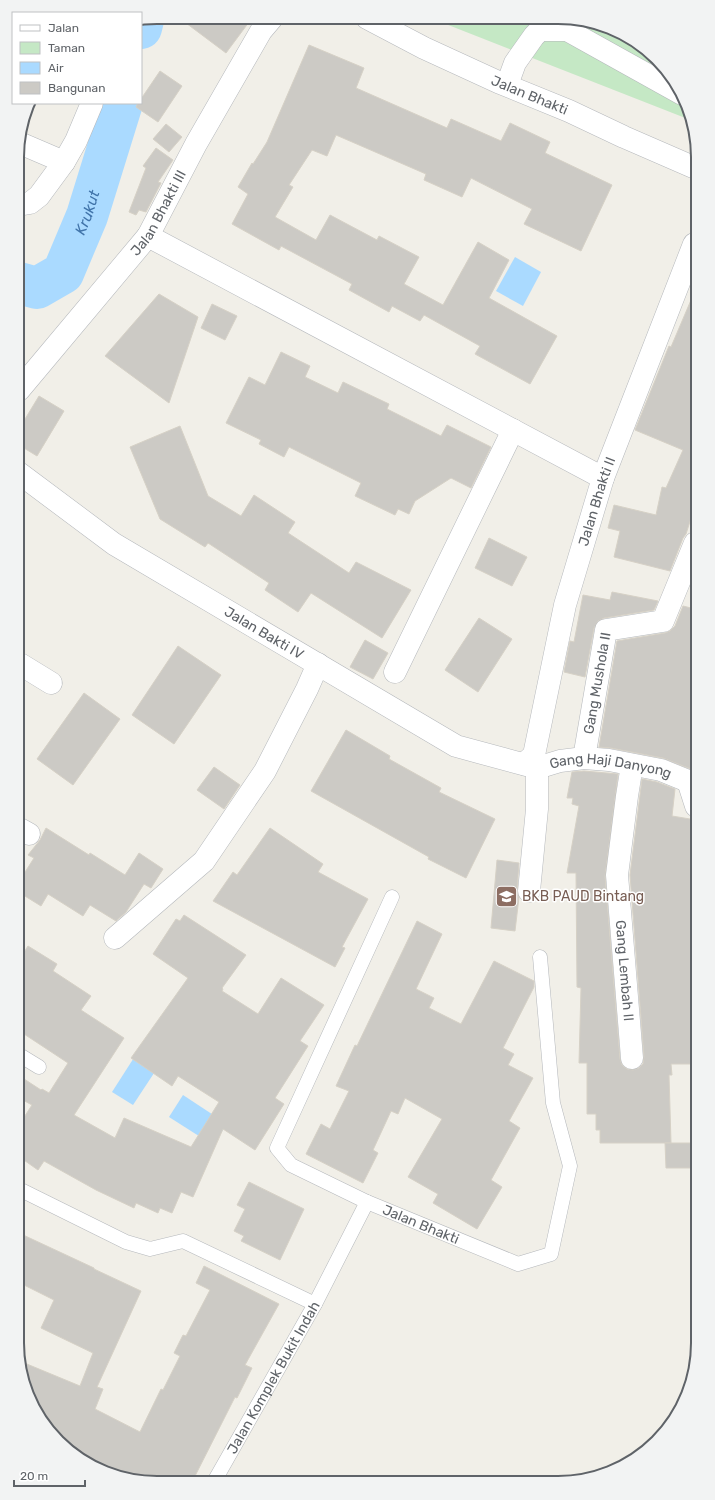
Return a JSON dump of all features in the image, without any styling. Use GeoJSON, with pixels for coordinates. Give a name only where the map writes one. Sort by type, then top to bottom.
{"type":"FeatureCollection","features":[{"type":"Feature","properties":{"kind":"street","name":"Jalan Bhakti III"},"geometry":{"type":"LineString","coordinates":[[24,384],[148,236],[196,144],[261,31],[267,24]]}},
{"type":"Feature","properties":{"kind":"street","name":"Jalan Bhakti"},"geometry":{"type":"LineString","coordinates":[[378,24],[424,48],[507,86],[569,111],[691,166]]}},
{"type":"Feature","properties":{"kind":"street"},"geometry":{"type":"LineString","coordinates":[[507,86],[515,63],[540,30],[567,30],[672,88]]}},
{"type":"Feature","properties":{"kind":"street"},"geometry":{"type":"LineString","coordinates":[[24,204],[30,203],[39,196],[64,162],[76,141],[92,104]]}},
{"type":"Feature","properties":{"kind":"street"},"geometry":{"type":"LineString","coordinates":[[24,145],[64,162]]}},
{"type":"Feature","properties":{"kind":"street"},"geometry":{"type":"LineString","coordinates":[[148,236],[603,478]]}},
{"type":"Feature","properties":{"kind":"street","name":"Jalan Bhakti II"},"geometry":{"type":"LineString","coordinates":[[530,766],[534,755],[565,605],[603,478],[691,252]]}},
{"type":"Feature","properties":{"kind":"street"},"geometry":{"type":"LineString","coordinates":[[395,672],[513,430]]}},
{"type":"Feature","properties":{"kind":"street","name":"Jalan Bakti IV"},"geometry":{"type":"LineString","coordinates":[[24,477],[114,544],[456,746],[530,766]]}},
{"type":"Feature","properties":{"kind":"street","name":"Gang Mushola II"},"geometry":{"type":"LineString","coordinates":[[584,758],[606,630],[663,621],[691,553]]}},
{"type":"Feature","properties":{"kind":"street"},"geometry":{"type":"LineString","coordinates":[[115,938],[204,861],[265,771],[307,689],[318,664]]}},
{"type":"Feature","properties":{"kind":"street"},"geometry":{"type":"LineString","coordinates":[[24,666],[51,683]]}},
{"type":"Feature","properties":{"kind":"street","name":"Gang Haji Danyong"},"geometry":{"type":"LineString","coordinates":[[530,766],[584,758],[610,760],[661,770],[691,783]]}},
{"type":"Feature","properties":{"kind":"street","name":"Gang Lembah II"},"geometry":{"type":"LineString","coordinates":[[632,765],[617,875],[632,1058]]}},
{"type":"Feature","properties":{"kind":"street"},"geometry":{"type":"LineString","coordinates":[[529,891],[537,809],[530,766]]}},
{"type":"Feature","properties":{"kind":"lane","name":"Jalan Bhakti"},"geometry":{"type":"LineString","coordinates":[[392,896],[277,1148],[290,1165],[367,1202],[518,1264],[551,1254],[570,1166],[553,1103],[540,957]]}},
{"type":"Feature","properties":{"kind":"lane"},"geometry":{"type":"LineString","coordinates":[[24,1058],[39,1067]]}},
{"type":"Feature","properties":{"kind":"lane","name":"Jalan Komplek Bukit Indah"},"geometry":{"type":"LineString","coordinates":[[24,1191],[126,1242],[150,1249],[183,1241],[315,1304],[217,1476]]}},
{"type":"Feature","properties":{"kind":"lane"},"geometry":{"type":"LineString","coordinates":[[315,1304],[367,1202]]}},
{"type":"Feature","properties":{"kind":"green space"},"geometry":{"type":"Polygon","coordinates":[[[446,24],[566,24],[600,31],[632,46],[658,69],[669,83],[685,118],[446,24]]]}},
{"type":"Feature","properties":{"kind":"water"},"geometry":{"type":"Polygon","coordinates":[[[515,257],[541,272],[523,306],[496,291],[515,257]]]}},
{"type":"Feature","properties":{"kind":"water"},"geometry":{"type":"Polygon","coordinates":[[[137,1053],[158,1067],[133,1105],[112,1092],[137,1053]]]}},
{"type":"Feature","properties":{"kind":"water"},"geometry":{"type":"Polygon","coordinates":[[[183,1095],[227,1124],[213,1145],[169,1117],[183,1095]]]}},
{"type":"Feature","properties":{"kind":"building"},"geometry":{"type":"Polygon","coordinates":[[[187,24],[248,24],[226,53],[187,24]]]}},
{"type":"Feature","properties":{"kind":"building"},"geometry":{"type":"Polygon","coordinates":[[[309,45],[364,68],[356,88],[447,128],[451,119],[501,141],[510,123],[550,142],[545,153],[612,185],[581,251],[524,224],[532,209],[471,178],[462,197],[424,180],[426,174],[336,135],[327,156],[312,150],[289,185],[293,187],[275,217],[316,240],[330,215],[377,240],[379,236],[419,257],[404,284],[443,305],[478,242],[509,260],[489,298],[557,336],[530,384],[475,354],[480,346],[424,315],[420,321],[392,306],[389,312],[349,290],[352,284],[281,246],[279,250],[232,224],[248,194],[238,187],[252,163],[253,164],[267,142],[309,45]]]}},
{"type":"Feature","properties":{"kind":"building"},"geometry":{"type":"Polygon","coordinates":[[[160,71],[182,86],[158,122],[136,107],[138,104],[142,104],[142,98],[160,71]]]}},
{"type":"Feature","properties":{"kind":"building"},"geometry":{"type":"Polygon","coordinates":[[[166,124],[182,137],[169,152],[153,139],[166,124]]]}},
{"type":"Feature","properties":{"kind":"building"},"geometry":{"type":"Polygon","coordinates":[[[156,148],[173,160],[158,182],[161,183],[146,212],[139,210],[136,215],[129,212],[146,168],[143,166],[156,148]]]}},
{"type":"Feature","properties":{"kind":"building"},"geometry":{"type":"Polygon","coordinates":[[[159,294],[198,317],[169,403],[105,356],[159,294]]]}},
{"type":"Feature","properties":{"kind":"building"},"geometry":{"type":"Polygon","coordinates":[[[691,300],[691,518],[686,534],[670,571],[614,557],[620,531],[608,528],[614,505],[656,515],[662,487],[666,488],[683,450],[635,430],[669,346],[671,347],[691,300]]]}},
{"type":"Feature","properties":{"kind":"building"},"geometry":{"type":"Polygon","coordinates":[[[212,304],[237,316],[225,340],[201,328],[212,304]]]}},
{"type":"Feature","properties":{"kind":"building"},"geometry":{"type":"Polygon","coordinates":[[[281,352],[310,366],[305,377],[338,393],[343,382],[389,404],[387,409],[441,436],[447,425],[491,447],[471,488],[451,478],[415,501],[409,514],[398,509],[395,515],[355,496],[361,483],[289,447],[284,457],[259,444],[261,440],[226,423],[249,377],[265,385],[281,352]]]}},
{"type":"Feature","properties":{"kind":"building"},"geometry":{"type":"Polygon","coordinates":[[[39,396],[64,411],[37,456],[24,448],[24,421],[39,396]]]}},
{"type":"Feature","properties":{"kind":"building"},"geometry":{"type":"Polygon","coordinates":[[[180,426],[208,496],[241,516],[254,495],[295,522],[288,533],[349,573],[356,562],[411,590],[382,638],[311,593],[298,612],[265,590],[269,583],[208,543],[205,547],[160,519],[130,447],[180,426]]]}},
{"type":"Feature","properties":{"kind":"building"},"geometry":{"type":"Polygon","coordinates":[[[489,538],[527,557],[512,586],[475,568],[489,538]]]}},
{"type":"Feature","properties":{"kind":"building"},"geometry":{"type":"Polygon","coordinates":[[[612,592],[658,601],[654,610],[604,618],[598,621],[594,628],[585,677],[564,672],[570,641],[574,642],[583,595],[610,600],[612,592]]]}},
{"type":"Feature","properties":{"kind":"building"},"geometry":{"type":"Polygon","coordinates":[[[683,606],[691,608],[691,769],[663,758],[599,747],[617,641],[665,633],[670,631],[675,626],[683,606]]]}},
{"type":"Feature","properties":{"kind":"building"},"geometry":{"type":"Polygon","coordinates":[[[479,618],[512,639],[478,692],[445,670],[479,618]]]}},
{"type":"Feature","properties":{"kind":"building"},"geometry":{"type":"Polygon","coordinates":[[[365,640],[388,653],[373,679],[350,667],[365,640]]]}},
{"type":"Feature","properties":{"kind":"building"},"geometry":{"type":"Polygon","coordinates":[[[178,646],[221,675],[174,744],[132,715],[178,646]]]}},
{"type":"Feature","properties":{"kind":"building"},"geometry":{"type":"Polygon","coordinates":[[[84,693],[120,719],[73,785],[37,759],[84,693]]]}},
{"type":"Feature","properties":{"kind":"building"},"geometry":{"type":"Polygon","coordinates":[[[346,730],[390,756],[389,759],[441,788],[439,792],[495,819],[466,878],[428,859],[429,857],[311,791],[346,730]]]}},
{"type":"Feature","properties":{"kind":"building"},"geometry":{"type":"Polygon","coordinates":[[[214,767],[240,785],[224,809],[197,790],[214,767]]]}},
{"type":"Feature","properties":{"kind":"building"},"geometry":{"type":"Polygon","coordinates":[[[584,771],[618,774],[605,876],[620,1059],[622,1065],[627,1069],[633,1070],[639,1068],[643,1064],[644,1057],[630,875],[642,779],[657,782],[675,789],[672,816],[691,819],[691,1064],[671,1064],[672,1075],[669,1075],[671,1143],[600,1143],[600,1130],[596,1130],[596,1114],[587,1114],[587,1063],[579,1063],[581,988],[577,987],[576,873],[567,873],[579,806],[572,804],[573,798],[567,798],[572,772],[584,771]]]}},
{"type":"Feature","properties":{"kind":"building"},"geometry":{"type":"Polygon","coordinates":[[[46,828],[89,855],[90,853],[125,875],[139,853],[163,869],[151,888],[144,884],[126,912],[116,921],[90,905],[83,916],[48,894],[41,906],[24,895],[24,874],[34,858],[28,855],[40,840],[46,828]]]}},
{"type":"Feature","properties":{"kind":"building"},"geometry":{"type":"Polygon","coordinates":[[[270,828],[323,864],[318,872],[368,899],[342,947],[345,948],[335,967],[213,901],[233,872],[237,875],[270,828]]]}},
{"type":"Feature","properties":{"kind":"building","name":"BKB PAUD Bintang"},"geometry":{"type":"Polygon","coordinates":[[[497,860],[519,863],[517,890],[519,897],[515,931],[491,928],[497,860]]]}},
{"type":"Feature","properties":{"kind":"building"},"geometry":{"type":"Polygon","coordinates":[[[184,915],[246,955],[222,988],[222,991],[258,1014],[281,978],[324,1005],[300,1041],[308,1046],[275,1098],[284,1104],[255,1150],[223,1129],[193,1197],[181,1192],[172,1213],[160,1208],[158,1213],[136,1203],[134,1208],[96,1190],[44,1161],[38,1170],[24,1160],[24,1117],[32,1105],[24,1101],[24,1079],[41,1090],[42,1089],[49,1093],[68,1063],[24,1034],[24,952],[28,946],[57,964],[53,971],[91,996],[81,1010],[124,1038],[74,1115],[115,1138],[124,1118],[191,1147],[219,1102],[178,1076],[172,1086],[131,1058],[188,978],[153,954],[176,919],[180,921],[184,915]]]}},
{"type":"Feature","properties":{"kind":"building"},"geometry":{"type":"Polygon","coordinates":[[[417,921],[442,934],[416,989],[434,998],[429,1008],[461,1024],[494,961],[534,981],[534,987],[503,1048],[514,1054],[508,1065],[533,1078],[509,1121],[520,1128],[491,1180],[502,1187],[477,1229],[433,1203],[438,1194],[408,1177],[442,1119],[405,1098],[398,1114],[391,1111],[373,1150],[378,1153],[363,1183],[306,1154],[321,1124],[330,1129],[349,1091],[336,1086],[355,1045],[357,1046],[417,921]]]}},
{"type":"Feature","properties":{"kind":"building"},"geometry":{"type":"Polygon","coordinates":[[[665,1143],[691,1143],[691,1168],[666,1168],[665,1143]]]}},
{"type":"Feature","properties":{"kind":"building"},"geometry":{"type":"Polygon","coordinates":[[[249,1182],[304,1209],[280,1260],[241,1241],[244,1236],[234,1231],[245,1209],[237,1205],[249,1182]]]}},
{"type":"Feature","properties":{"kind":"building"},"geometry":{"type":"Polygon","coordinates":[[[24,1235],[141,1291],[97,1387],[103,1389],[95,1409],[140,1432],[161,1389],[163,1390],[180,1356],[174,1353],[183,1335],[186,1336],[210,1290],[196,1283],[204,1266],[279,1304],[245,1365],[252,1368],[237,1398],[235,1397],[195,1476],[140,1475],[106,1466],[76,1448],[63,1437],[52,1424],[34,1394],[26,1364],[80,1386],[93,1353],[41,1328],[54,1300],[24,1285],[24,1235]]]}},
{"type":"Feature","properties":{"kind":"waterway","name":"Krukut"},"geometry":{"type":"LineString","coordinates":[[24,284],[37,288],[63,273],[87,216],[122,104]]}},
{"type":"Feature","properties":{"kind":"place","name":"BKB PAUD Bintang"},"geometry":{"type":"Point","coordinates":[506,896]}}]}
